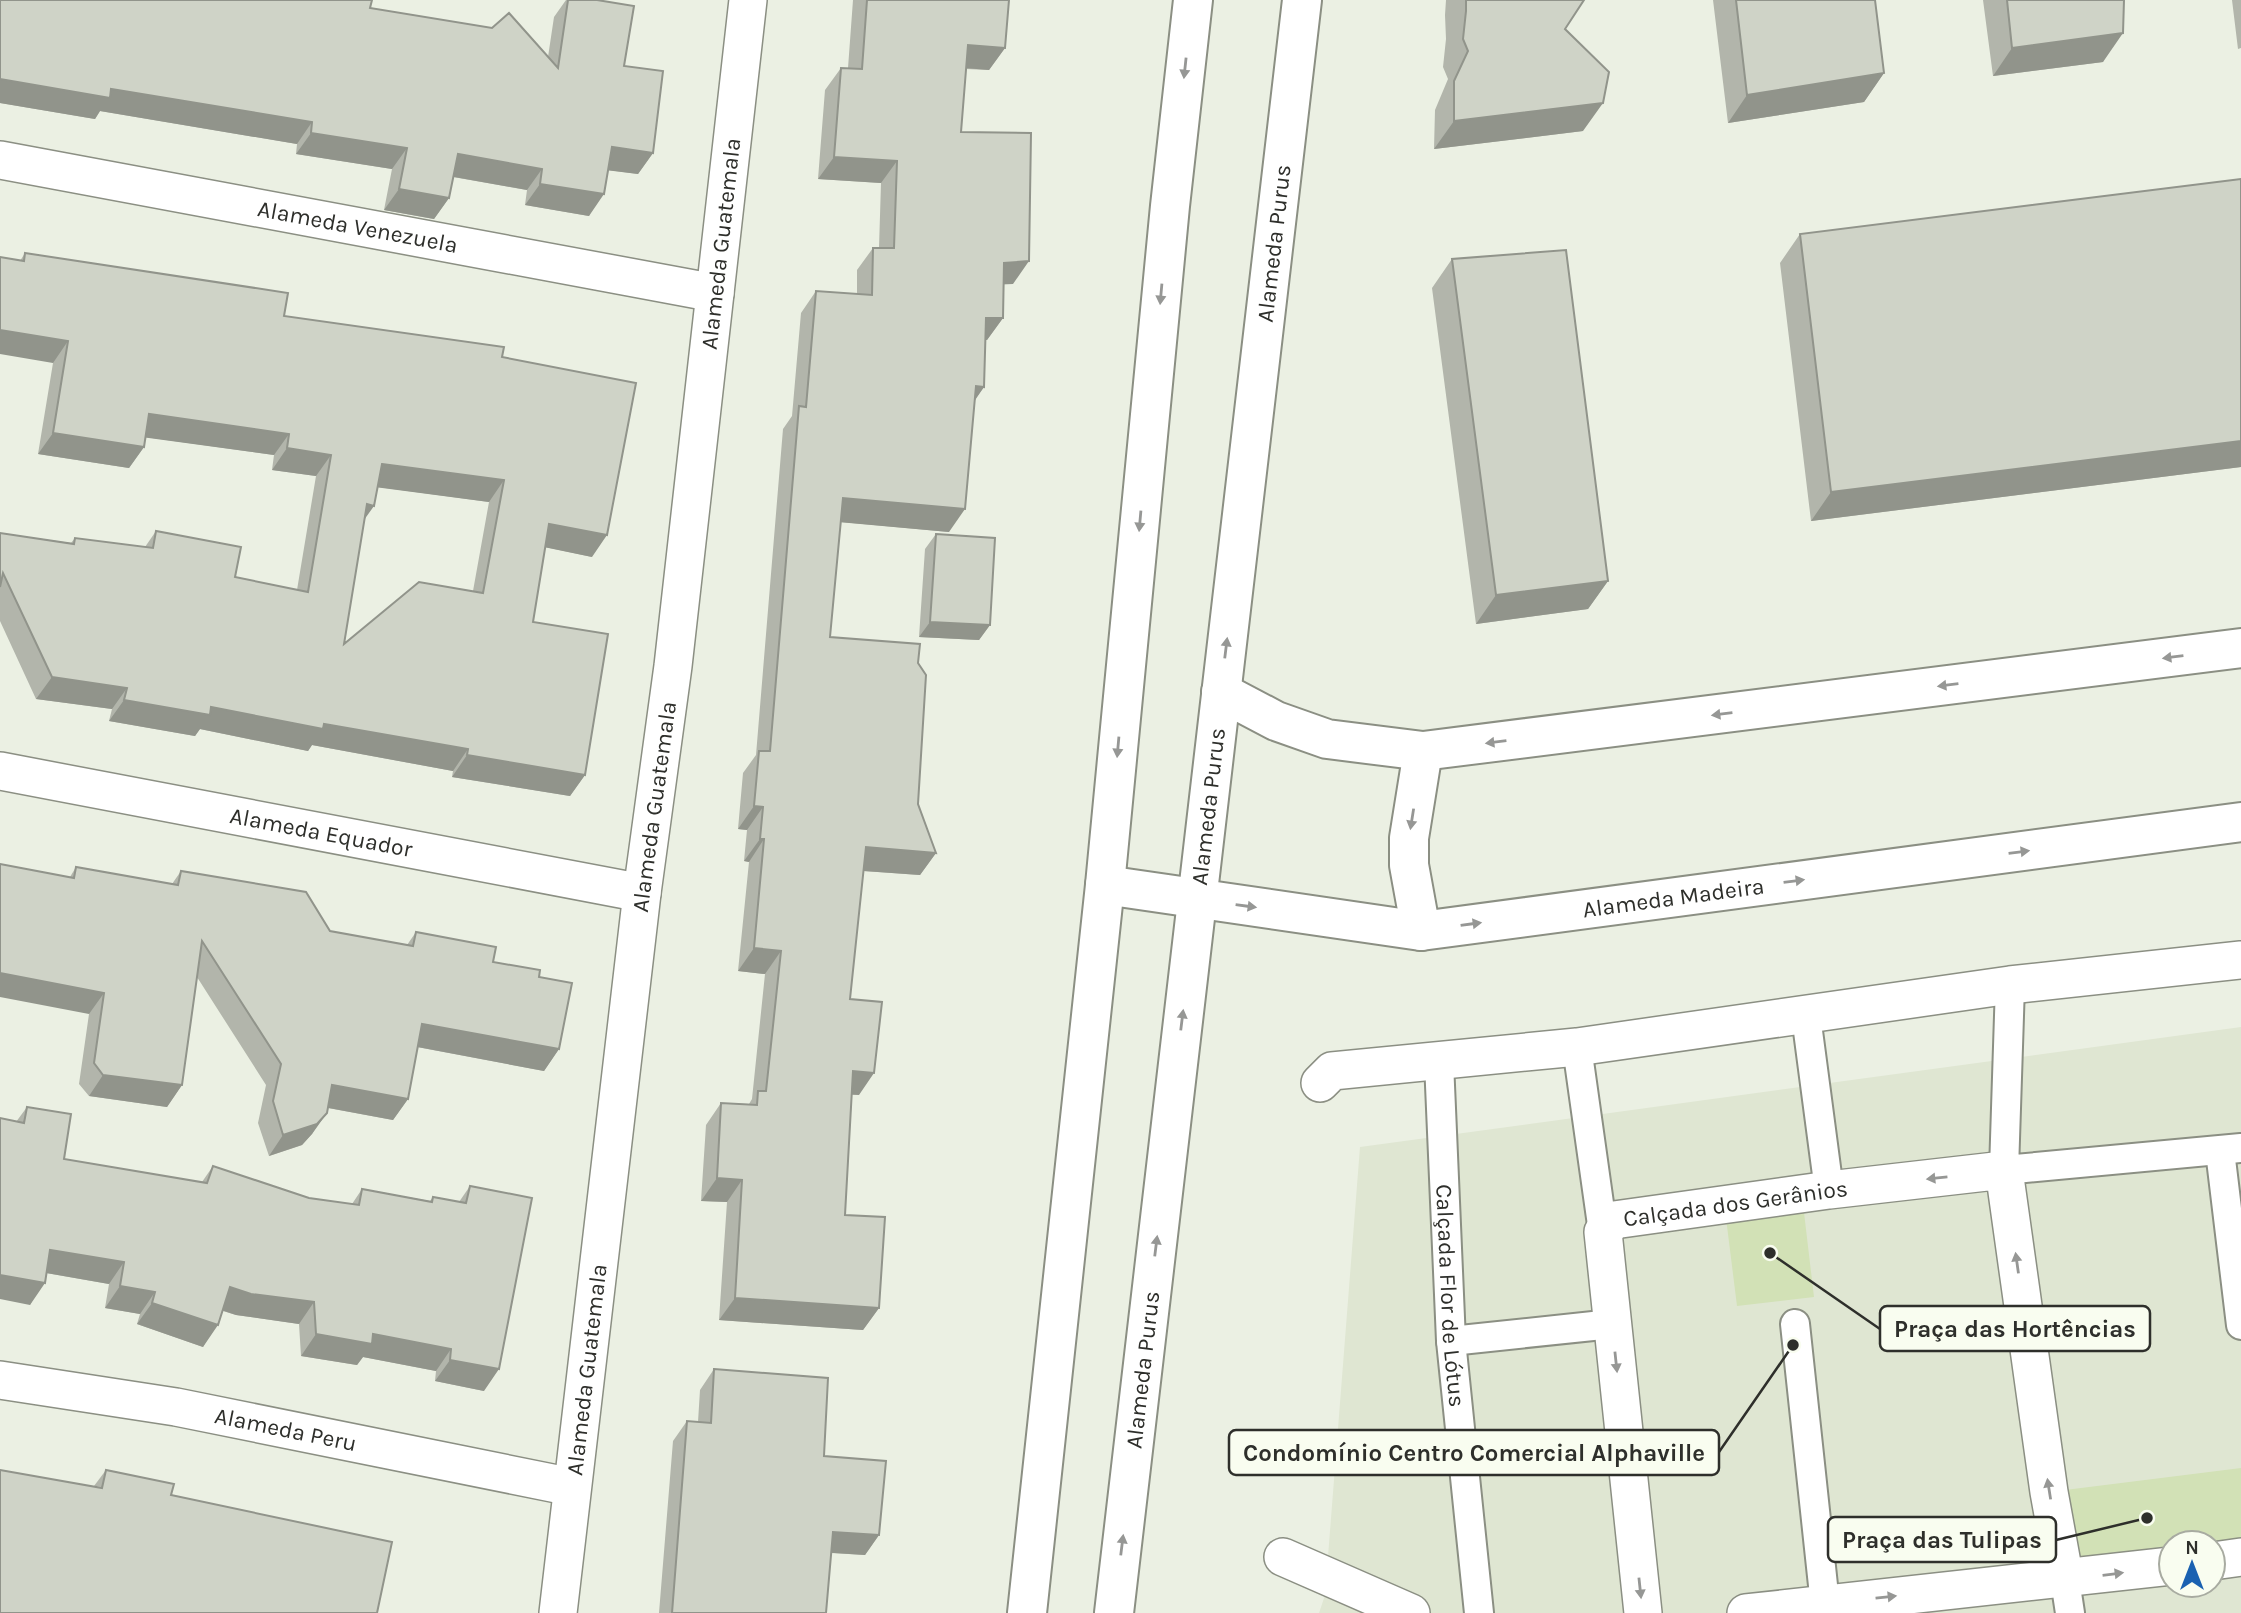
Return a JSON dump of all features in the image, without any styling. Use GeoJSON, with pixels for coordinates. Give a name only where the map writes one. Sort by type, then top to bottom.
{"type":"FeatureCollection","features":[{"type":"Feature","properties":{"kind":"main road"},"geometry":{"type":"LineString","coordinates":[[1027,1613],[1105,885],[1168,220],[1193,0]]}},
{"type":"Feature","properties":{"kind":"main road","name":"Alameda Purus"},"geometry":{"type":"LineString","coordinates":[[1114,1613],[1302,0]]}},
{"type":"Feature","properties":{"kind":"main road"},"geometry":{"type":"LineString","coordinates":[[1221,692],[1276,721],[1327,738],[1423,751],[2241,648]]}},
{"type":"Feature","properties":{"kind":"main road"},"geometry":{"type":"LineString","coordinates":[[1420,931],[1409,865],[1409,838],[1423,751]]}},
{"type":"Feature","properties":{"kind":"main road","name":"Alameda Madeira"},"geometry":{"type":"LineString","coordinates":[[1105,885],[1420,931],[2241,822]]}},
{"type":"Feature","properties":{"kind":"street","name":"Alameda Guatemala"},"geometry":{"type":"LineString","coordinates":[[558,1613],[642,893],[673,666],[748,0]]}},
{"type":"Feature","properties":{"kind":"street","name":"Alameda Venezuela"},"geometry":{"type":"LineString","coordinates":[[0,160],[715,293]]}},
{"type":"Feature","properties":{"kind":"street","name":"Alameda Equador"},"geometry":{"type":"LineString","coordinates":[[0,771],[642,893]]}},
{"type":"Feature","properties":{"kind":"street"},"geometry":{"type":"LineString","coordinates":[[1320,1083],[1332,1071],[1577,1048],[2010,985],[2241,960]]}},
{"type":"Feature","properties":{"kind":"street"},"geometry":{"type":"LineString","coordinates":[[2010,985],[2004,1170],[2068,1596]]}},
{"type":"Feature","properties":{"kind":"street"},"geometry":{"type":"LineString","coordinates":[[1806,1016],[1829,1189]]}},
{"type":"Feature","properties":{"kind":"street"},"geometry":{"type":"LineString","coordinates":[[1577,1048],[1603,1232]]}},
{"type":"Feature","properties":{"kind":"street","name":"Calçada Flor de Lótus"},"geometry":{"type":"LineString","coordinates":[[1439,1062],[1451,1341],[1479,1613]]}},
{"type":"Feature","properties":{"kind":"street"},"geometry":{"type":"LineString","coordinates":[[2004,1170],[2231,1150],[2241,1325]]}},
{"type":"Feature","properties":{"kind":"street","name":"Calçada dos Gerânios"},"geometry":{"type":"LineString","coordinates":[[1643,1613],[1603,1232],[1614,1220],[1829,1189],[2004,1170]]}},
{"type":"Feature","properties":{"kind":"street"},"geometry":{"type":"LineString","coordinates":[[1451,1341],[1612,1324]]}},
{"type":"Feature","properties":{"kind":"street"},"geometry":{"type":"LineString","coordinates":[[1794,1324],[1825,1604]]}},
{"type":"Feature","properties":{"kind":"street","name":"Alameda Peru"},"geometry":{"type":"LineString","coordinates":[[0,1380],[176,1408],[572,1486]]}},
{"type":"Feature","properties":{"kind":"street"},"geometry":{"type":"LineString","coordinates":[[1283,1557],[1411,1613]]}},
{"type":"Feature","properties":{"kind":"street"},"geometry":{"type":"LineString","coordinates":[[1746,1613],[1825,1604],[1926,1603],[2068,1596],[2157,1570]]}},
{"type":"Feature","properties":{"kind":"shaded area"},"geometry":{"type":"Polygon","coordinates":[[[2241,1027],[2241,1613],[1319,1613],[1325,1595],[1360,1147],[2241,1027]]]}},
{"type":"Feature","properties":{"kind":"green space"},"geometry":{"type":"Polygon","coordinates":[[[1803,1204],[1814,1297],[1737,1306],[1725,1210],[1803,1204]]]}},
{"type":"Feature","properties":{"kind":"green space"},"geometry":{"type":"Polygon","coordinates":[[[2241,1468],[2241,1557],[2227,1550],[2227,1529],[2157,1529],[2157,1568],[2065,1580],[2049,1492],[2241,1468]]]}},
{"type":"Feature","properties":{"kind":"building"},"geometry":{"type":"Polygon","coordinates":[[[0,0],[372,0],[370,8],[492,28],[509,13],[558,68],[568,0],[597,0],[634,6],[624,66],[663,71],[653,153],[612,147],[604,194],[540,184],[542,169],[458,154],[449,198],[399,189],[407,148],[311,133],[312,122],[111,89],[110,98],[0,79],[0,0]]]}},
{"type":"Feature","properties":{"kind":"building"},"geometry":{"type":"Polygon","coordinates":[[[867,0],[1009,0],[1005,48],[968,45],[961,132],[1031,133],[1029,261],[1004,263],[1003,318],[986,318],[984,387],[976,386],[965,509],[843,498],[830,637],[920,644],[918,663],[926,675],[918,804],[936,853],[866,847],[850,999],[882,1002],[874,1073],[853,1071],[845,1215],[885,1217],[879,1308],[735,1298],[742,1180],[717,1178],[721,1103],[757,1105],[758,1091],[766,1091],[781,951],[754,948],[764,839],[760,839],[763,807],[754,806],[759,751],[770,751],[799,406],[806,407],[816,291],[872,295],[873,248],[894,248],[897,161],[834,157],[841,68],[862,69],[867,0]]]}},
{"type":"Feature","properties":{"kind":"building"},"geometry":{"type":"Polygon","coordinates":[[[1466,0],[1584,0],[1565,29],[1609,72],[1603,103],[1454,121],[1454,81],[1468,51],[1463,39],[1466,0]]]}},
{"type":"Feature","properties":{"kind":"building"},"geometry":{"type":"Polygon","coordinates":[[[1736,0],[1875,0],[1884,73],[1747,95],[1736,0]]]}},
{"type":"Feature","properties":{"kind":"building"},"geometry":{"type":"Polygon","coordinates":[[[2007,0],[2124,0],[2123,33],[2012,48],[2007,0]]]}},
{"type":"Feature","properties":{"kind":"building"},"geometry":{"type":"Polygon","coordinates":[[[2241,179],[2241,441],[1831,492],[1800,234],[2241,179]]]}},
{"type":"Feature","properties":{"kind":"building"},"geometry":{"type":"Polygon","coordinates":[[[1566,250],[1608,581],[1496,595],[1452,259],[1566,250]]]}},
{"type":"Feature","properties":{"kind":"building"},"geometry":{"type":"Polygon","coordinates":[[[25,253],[288,293],[284,316],[504,347],[502,357],[636,383],[607,535],[549,524],[533,622],[608,634],[585,775],[467,755],[468,749],[324,724],[323,729],[211,707],[210,715],[124,700],[127,688],[52,677],[3,573],[0,587],[0,533],[74,544],[75,538],[153,548],[156,531],[241,547],[235,577],[308,592],[331,455],[287,448],[289,434],[149,414],[144,447],[53,433],[68,341],[0,330],[0,257],[24,261],[25,253]],[[382,464],[374,506],[367,504],[344,644],[419,582],[483,593],[504,480],[382,464]]]}},
{"type":"Feature","properties":{"kind":"building"},"geometry":{"type":"Polygon","coordinates":[[[936,534],[995,538],[990,625],[930,622],[936,534]]]}},
{"type":"Feature","properties":{"kind":"building"},"geometry":{"type":"Polygon","coordinates":[[[0,864],[74,878],[76,867],[178,885],[181,871],[306,892],[330,931],[413,946],[416,932],[496,947],[493,962],[540,970],[539,977],[572,983],[559,1049],[422,1024],[408,1099],[332,1085],[327,1113],[317,1124],[283,1135],[273,1101],[281,1064],[202,941],[182,1085],[103,1075],[94,1063],[104,993],[0,973],[0,864]]]}},
{"type":"Feature","properties":{"kind":"building"},"geometry":{"type":"Polygon","coordinates":[[[27,1107],[71,1114],[64,1159],[207,1183],[213,1166],[309,1198],[359,1205],[362,1189],[432,1202],[433,1197],[466,1203],[470,1186],[532,1198],[499,1369],[450,1360],[451,1349],[373,1334],[372,1344],[316,1334],[314,1302],[251,1294],[230,1287],[218,1325],[152,1303],[155,1292],[120,1286],[124,1262],[50,1250],[45,1283],[0,1275],[0,1118],[24,1123],[27,1107]]]}},
{"type":"Feature","properties":{"kind":"building"},"geometry":{"type":"Polygon","coordinates":[[[714,1369],[828,1378],[824,1456],[886,1461],[879,1535],[833,1532],[826,1613],[672,1613],[687,1421],[711,1423],[714,1369]]]}},
{"type":"Feature","properties":{"kind":"building"},"geometry":{"type":"Polygon","coordinates":[[[0,1470],[102,1488],[106,1470],[174,1484],[171,1495],[392,1542],[377,1613],[0,1613],[0,1470]]]}},
{"type":"Feature","properties":{"kind":"place","name":"Praça das Hortências"},"geometry":{"type":"Point","coordinates":[1770,1253]}},
{"type":"Feature","properties":{"kind":"place","name":"Condomínio Centro Comercial Alphaville"},"geometry":{"type":"Point","coordinates":[1793,1345]}},
{"type":"Feature","properties":{"kind":"place","name":"Praça das Tulipas"},"geometry":{"type":"Point","coordinates":[2147,1518]}}]}
